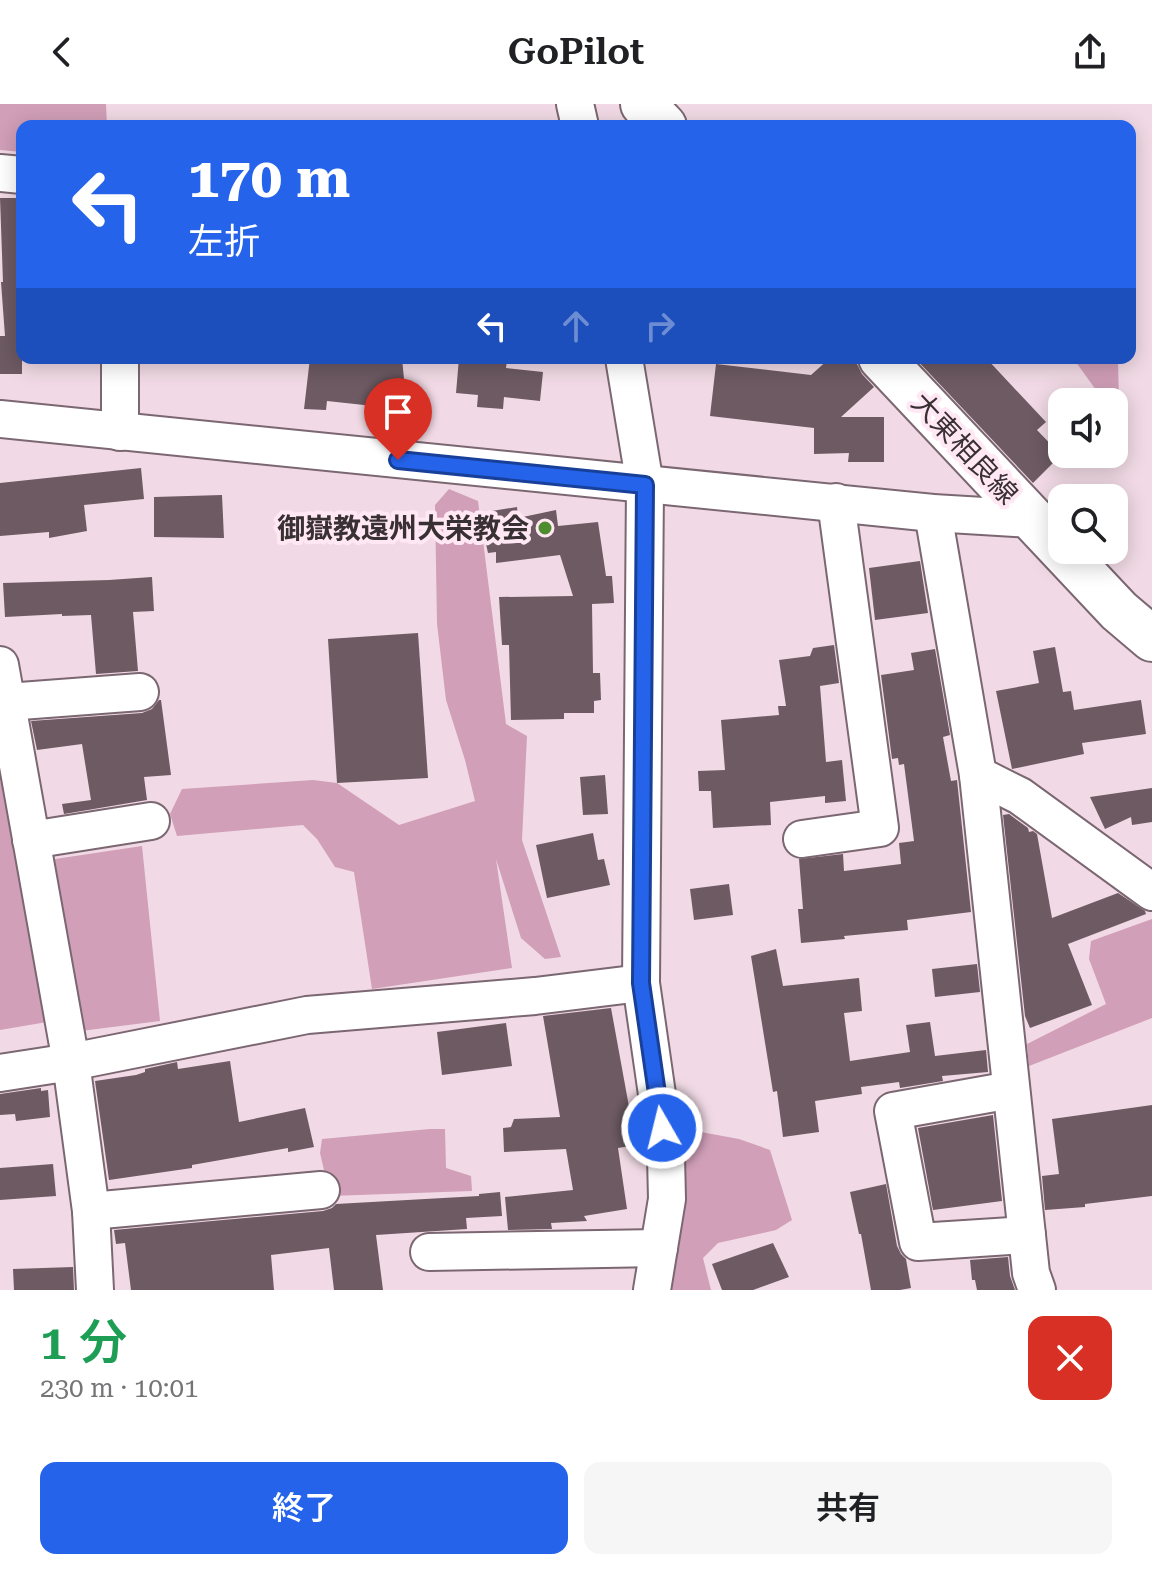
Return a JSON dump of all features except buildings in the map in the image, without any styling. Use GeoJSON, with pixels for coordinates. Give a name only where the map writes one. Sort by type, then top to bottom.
{"type":"FeatureCollection","features":[{"type":"Feature","properties":{"kind":"main road"},"geometry":{"type":"LineString","coordinates":[[643,104],[658,120]]}},
{"type":"Feature","properties":{"kind":"main road","name":"大東相良線"},"geometry":{"type":"LineString","coordinates":[[887,364],[1119,611],[1152,639]]}},
{"type":"Feature","properties":{"kind":"street"},"geometry":{"type":"LineString","coordinates":[[120,364],[120,432]]}},
{"type":"Feature","properties":{"kind":"street"},"geometry":{"type":"LineString","coordinates":[[625,364],[645,485],[641,983],[666,1157],[667,1199],[652,1290]]}},
{"type":"Feature","properties":{"kind":"street"},"geometry":{"type":"LineString","coordinates":[[0,419],[933,513],[1032,519]]}},
{"type":"Feature","properties":{"kind":"street"},"geometry":{"type":"LineString","coordinates":[[802,839],[880,828],[836,502]]}},
{"type":"Feature","properties":{"kind":"street"},"geometry":{"type":"LineString","coordinates":[[933,513],[978,775],[1031,1273],[1037,1290]]}},
{"type":"Feature","properties":{"kind":"street"},"geometry":{"type":"LineString","coordinates":[[0,665],[7,702],[9,766],[31,840],[71,1062],[91,1211],[95,1290]]}},
{"type":"Feature","properties":{"kind":"street"},"geometry":{"type":"LineString","coordinates":[[7,702],[140,692]]}},
{"type":"Feature","properties":{"kind":"street"},"geometry":{"type":"LineString","coordinates":[[978,775],[1020,796],[1152,892]]}},
{"type":"Feature","properties":{"kind":"street"},"geometry":{"type":"LineString","coordinates":[[31,840],[151,821]]}},
{"type":"Feature","properties":{"kind":"street"},"geometry":{"type":"LineString","coordinates":[[0,1073],[307,1015],[535,996],[641,983]]}},
{"type":"Feature","properties":{"kind":"street"},"geometry":{"type":"LineString","coordinates":[[1011,1090],[893,1111],[918,1242],[1027,1235]]}},
{"type":"Feature","properties":{"kind":"street"},"geometry":{"type":"LineString","coordinates":[[91,1211],[321,1190]]}},
{"type":"Feature","properties":{"kind":"street"},"geometry":{"type":"LineString","coordinates":[[429,1252],[659,1248]]}},
{"type":"Feature","properties":{"kind":"shaded area"},"geometry":{"type":"Polygon","coordinates":[[[0,104],[106,104],[107,120],[16,120],[16,151],[0,150],[0,104]]]}},
{"type":"Feature","properties":{"kind":"shaded area"},"geometry":{"type":"Polygon","coordinates":[[[1077,364],[1118,364],[1119,388],[1095,388],[1077,364]]]}},
{"type":"Feature","properties":{"kind":"shaded area"},"geometry":{"type":"Polygon","coordinates":[[[449,489],[478,501],[506,724],[527,736],[522,840],[561,957],[545,959],[521,938],[496,859],[512,968],[372,989],[354,872],[335,867],[317,839],[303,825],[177,836],[170,814],[182,789],[313,780],[337,783],[399,825],[475,801],[446,700],[437,624],[435,505],[449,489]]]}},
{"type":"Feature","properties":{"kind":"shaded area"},"geometry":{"type":"Polygon","coordinates":[[[0,776],[5,776],[47,1022],[0,1030],[0,776]]]}},
{"type":"Feature","properties":{"kind":"shaded area"},"geometry":{"type":"Polygon","coordinates":[[[142,846],[160,1021],[65,1033],[35,862],[142,846]]]}},
{"type":"Feature","properties":{"kind":"shaded area"},"geometry":{"type":"Polygon","coordinates":[[[1152,919],[1152,1018],[1029,1066],[1027,1044],[1106,1004],[1089,959],[1091,941],[1152,919]]]}},
{"type":"Feature","properties":{"kind":"shaded area"},"geometry":{"type":"Polygon","coordinates":[[[445,1129],[446,1168],[471,1176],[472,1191],[330,1196],[320,1153],[322,1139],[445,1129]]]}},
{"type":"Feature","properties":{"kind":"shaded area"},"geometry":{"type":"Polygon","coordinates":[[[690,1130],[739,1139],[770,1150],[792,1220],[776,1230],[718,1243],[703,1258],[711,1290],[665,1290],[676,1252],[685,1187],[682,1140],[690,1130]]]}},
{"type":"Feature","properties":{"kind":"place","name":"御嶽教遠州大栄教会"},"geometry":{"type":"Point","coordinates":[545,528]}},
{"type":"Feature","properties":{"kind":"route"},"geometry":{"type":"LineString","coordinates":[[398,460],[645,485],[641,983],[662,1128]]}}]}
